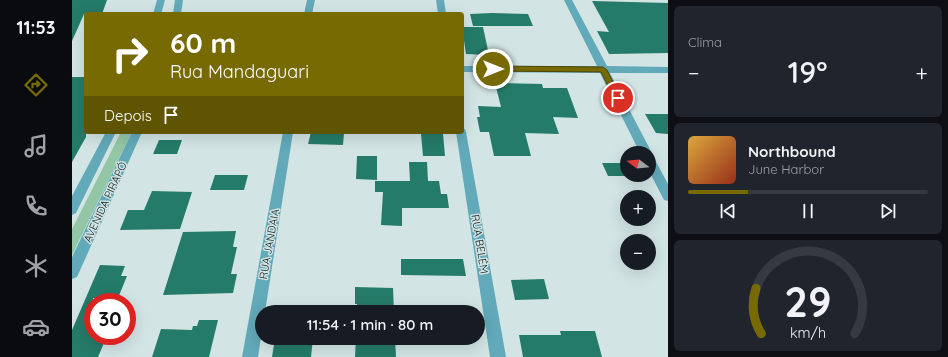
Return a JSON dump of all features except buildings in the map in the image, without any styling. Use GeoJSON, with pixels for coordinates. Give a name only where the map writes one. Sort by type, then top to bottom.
{"type":"FeatureCollection","features":[{"type":"Feature","properties":{"kind":"street"},"geometry":{"type":"LineString","coordinates":[[158,12],[161,0]]}},
{"type":"Feature","properties":{"kind":"street"},"geometry":{"type":"LineString","coordinates":[[177,12],[179,0]]}},
{"type":"Feature","properties":{"kind":"street"},"geometry":{"type":"LineString","coordinates":[[308,12],[311,0]]}},
{"type":"Feature","properties":{"kind":"street"},"geometry":{"type":"LineString","coordinates":[[440,0],[442,12]]}},
{"type":"Feature","properties":{"kind":"street"},"geometry":{"type":"LineString","coordinates":[[568,0],[642,146]]}},
{"type":"Feature","properties":{"kind":"street"},"geometry":{"type":"LineString","coordinates":[[464,69],[668,70]]}},
{"type":"Feature","properties":{"kind":"street"},"geometry":{"type":"LineString","coordinates":[[72,209],[110,134]]}},
{"type":"Feature","properties":{"kind":"street","name":"AVENIDA PIRAPÓ"},"geometry":{"type":"LineString","coordinates":[[72,272],[136,134]]}},
{"type":"Feature","properties":{"kind":"street","name":"RUA JANDAIA"},"geometry":{"type":"LineString","coordinates":[[250,357],[288,134]]}},
{"type":"Feature","properties":{"kind":"street","name":"RUA BELÉM"},"geometry":{"type":"LineString","coordinates":[[461,134],[498,357]]}},
{"type":"Feature","properties":{"kind":"street"},"geometry":{"type":"LineString","coordinates":[[656,173],[668,196]]}},
{"type":"Feature","properties":{"kind":"green space"},"geometry":{"type":"Polygon","coordinates":[[[120,134],[131,134],[72,255],[72,229],[120,134]]]}},
{"type":"Feature","properties":{"kind":"route"},"geometry":{"type":"LineString","coordinates":[[493,69],[603,70],[618,98]]}}]}
